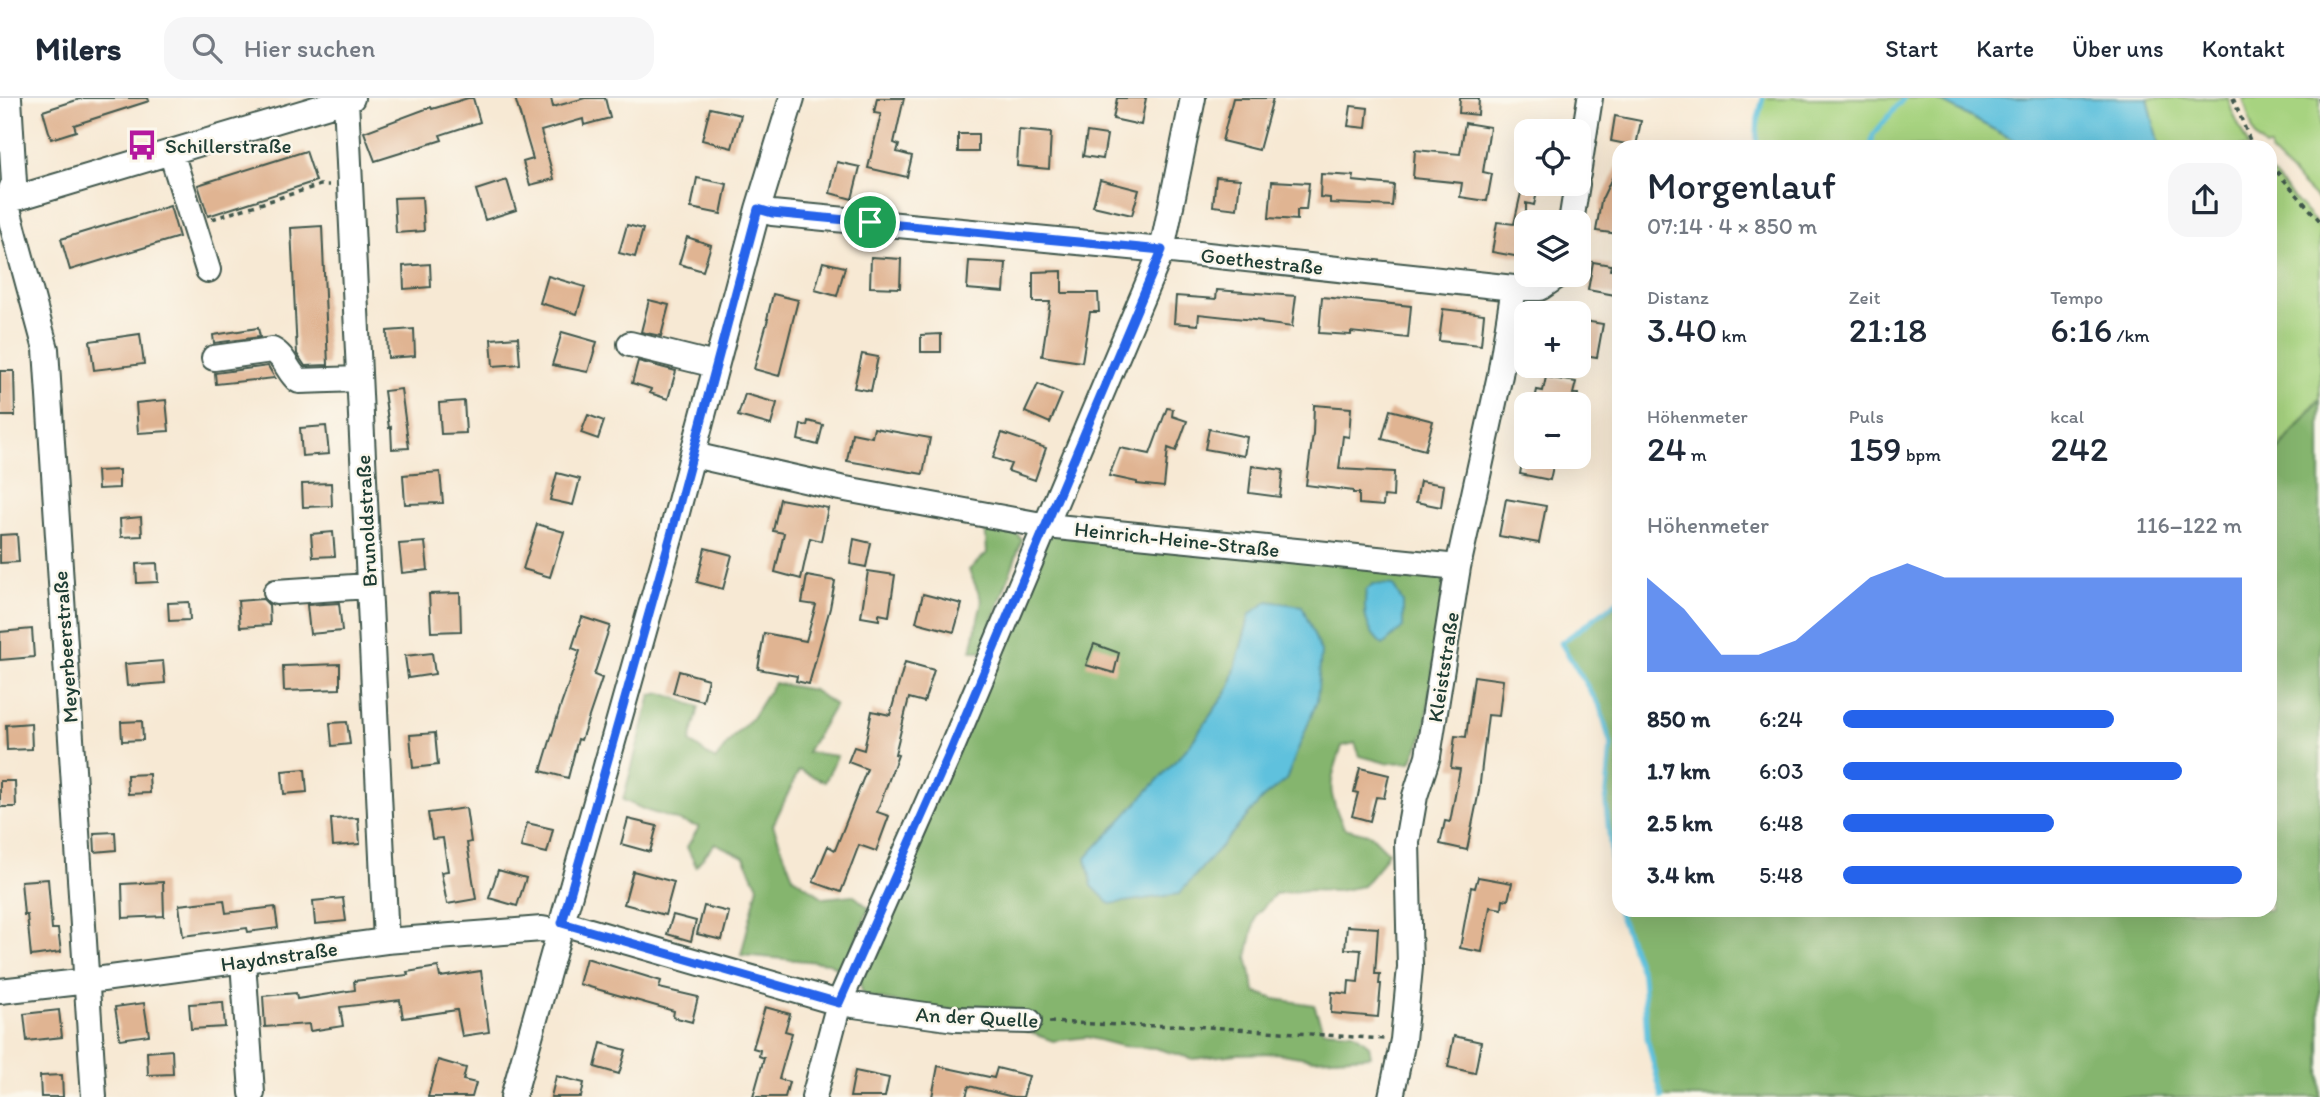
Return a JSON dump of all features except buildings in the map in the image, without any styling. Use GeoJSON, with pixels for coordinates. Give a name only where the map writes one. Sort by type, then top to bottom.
{"type":"FeatureCollection","features":[{"type":"Feature","properties":{"kind":"street"},"geometry":{"type":"LineString","coordinates":[[3,202],[14,182],[9,98]]}},
{"type":"Feature","properties":{"kind":"street"},"geometry":{"type":"LineString","coordinates":[[513,1097],[693,456],[758,209],[792,98]]}},
{"type":"Feature","properties":{"kind":"street"},"geometry":{"type":"LineString","coordinates":[[814,1097],[839,1003],[946,762],[1162,250],[1193,98]]}},
{"type":"Feature","properties":{"kind":"street"},"geometry":{"type":"LineString","coordinates":[[1587,119],[1590,98]]}},
{"type":"Feature","properties":{"kind":"street"},"geometry":{"type":"LineString","coordinates":[[3,202],[349,99]]}},
{"type":"Feature","properties":{"kind":"street","name":"Brunoldstraße"},"geometry":{"type":"LineString","coordinates":[[349,99],[359,379],[386,941]]}},
{"type":"Feature","properties":{"kind":"street"},"geometry":{"type":"LineString","coordinates":[[171,152],[208,270]]}},
{"type":"Feature","properties":{"kind":"street","name":"Meyerbeerstraße"},"geometry":{"type":"LineString","coordinates":[[3,202],[46,349],[94,1097]]}},
{"type":"Feature","properties":{"kind":"street","name":"Goethestraße"},"geometry":{"type":"LineString","coordinates":[[758,209],[772,213],[1162,250],[1514,288]]}},
{"type":"Feature","properties":{"kind":"street"},"geometry":{"type":"LineString","coordinates":[[1514,288],[1542,287]]}},
{"type":"Feature","properties":{"kind":"street","name":"Kleiststraße"},"geometry":{"type":"LineString","coordinates":[[1391,1097],[1403,1040],[1410,967],[1407,842],[1415,796],[1428,756],[1436,717],[1458,567],[1500,375],[1514,288]]}},
{"type":"Feature","properties":{"kind":"street"},"geometry":{"type":"LineString","coordinates":[[630,344],[715,365]]}},
{"type":"Feature","properties":{"kind":"street"},"geometry":{"type":"LineString","coordinates":[[214,358],[272,350],[281,354],[293,377],[299,381],[359,379]]}},
{"type":"Feature","properties":{"kind":"street","name":"Heinrich-Heine-Straße"},"geometry":{"type":"LineString","coordinates":[[693,456],[840,488],[1047,526],[1458,567]]}},
{"type":"Feature","properties":{"kind":"street"},"geometry":{"type":"LineString","coordinates":[[276,592],[369,586]]}},
{"type":"Feature","properties":{"kind":"street","name":"Haydnstraße"},"geometry":{"type":"LineString","coordinates":[[0,991],[386,941],[561,928]]}},
{"type":"Feature","properties":{"kind":"street","name":"An der Quelle"},"geometry":{"type":"LineString","coordinates":[[561,928],[839,1003],[955,1019],[1029,1021]]}},
{"type":"Feature","properties":{"kind":"street"},"geometry":{"type":"LineString","coordinates":[[243,961],[252,1093]]}},
{"type":"Feature","properties":{"kind":"path"},"geometry":{"type":"LineString","coordinates":[[2233,98],[2252,140]]}},
{"type":"Feature","properties":{"kind":"path"},"geometry":{"type":"LineString","coordinates":[[2277,172],[2320,221]]}},
{"type":"Feature","properties":{"kind":"path"},"geometry":{"type":"LineString","coordinates":[[194,225],[320,185],[335,185]]}},
{"type":"Feature","properties":{"kind":"path","name":"An der Quelle"},"geometry":{"type":"LineString","coordinates":[[1029,1021],[1178,1025],[1403,1040]]}},
{"type":"Feature","properties":{"kind":"green space"},"geometry":{"type":"Polygon","coordinates":[[[1763,98],[1934,98],[2014,140],[1756,140],[1763,98]]]}},
{"type":"Feature","properties":{"kind":"green space"},"geometry":{"type":"Polygon","coordinates":[[[2148,98],[2228,98],[2246,140],[2157,140],[2148,98]]]}},
{"type":"Feature","properties":{"kind":"green space"},"geometry":{"type":"Polygon","coordinates":[[[2243,98],[2320,98],[2320,202],[2277,159],[2277,140],[2258,140],[2243,98]]]}},
{"type":"Feature","properties":{"kind":"green space"},"geometry":{"type":"Polygon","coordinates":[[[2277,179],[2320,228],[2320,398],[2277,451],[2277,179]]]}},
{"type":"Feature","properties":{"kind":"green space"},"geometry":{"type":"Polygon","coordinates":[[[2320,400],[2320,1097],[1662,1097],[1647,1038],[1643,976],[1621,917],[2277,917],[2277,452],[2320,400]]]}},
{"type":"Feature","properties":{"kind":"green space"},"geometry":{"type":"Polygon","coordinates":[[[985,524],[1010,526],[1022,540],[982,651],[971,651],[982,601],[969,570],[987,553],[985,524]]]}},
{"type":"Feature","properties":{"kind":"green space"},"geometry":{"type":"Polygon","coordinates":[[[1050,531],[1445,573],[1425,732],[1411,762],[1386,763],[1360,756],[1355,743],[1342,746],[1332,779],[1334,804],[1344,828],[1371,835],[1388,852],[1363,886],[1337,891],[1307,890],[1275,894],[1256,915],[1247,957],[1255,992],[1275,999],[1314,1005],[1323,1030],[1353,1032],[1369,1045],[1371,1056],[1313,1059],[1275,1053],[1193,1059],[1155,1048],[1121,1046],[1087,1037],[1053,1041],[1024,1030],[1012,1008],[937,1010],[863,996],[859,978],[1050,531]],[[1250,614],[1230,687],[1189,746],[1263,798],[1286,780],[1250,614]]]}},
{"type":"Feature","properties":{"kind":"green space"},"geometry":{"type":"Polygon","coordinates":[[[1612,608],[1612,864],[1606,803],[1611,745],[1600,706],[1561,643],[1612,608]]]}},
{"type":"Feature","properties":{"kind":"green space"},"geometry":{"type":"Polygon","coordinates":[[[774,683],[813,690],[835,705],[807,752],[837,756],[825,782],[799,770],[773,825],[793,877],[824,898],[853,895],[869,908],[843,972],[829,963],[741,955],[758,886],[744,857],[715,843],[696,866],[687,847],[699,827],[623,800],[651,695],[662,693],[699,707],[690,742],[715,760],[752,718],[774,683]]]}},
{"type":"Feature","properties":{"kind":"water"},"geometry":{"type":"Polygon","coordinates":[[[1934,98],[2148,98],[2157,140],[2014,140],[1934,98]]]}},
{"type":"Feature","properties":{"kind":"water"},"geometry":{"type":"Polygon","coordinates":[[[1373,584],[1393,585],[1403,603],[1403,627],[1383,645],[1372,633],[1365,614],[1366,590],[1373,584]]]}},
{"type":"Feature","properties":{"kind":"water"},"geometry":{"type":"Polygon","coordinates":[[[1268,601],[1302,606],[1321,652],[1317,701],[1286,780],[1263,798],[1179,894],[1110,904],[1092,886],[1086,858],[1189,746],[1230,687],[1250,614],[1268,601]]]}},
{"type":"Feature","properties":{"kind":"waterway"},"geometry":{"type":"LineString","coordinates":[[1756,140],[1763,98]]}},
{"type":"Feature","properties":{"kind":"waterway"},"geometry":{"type":"LineString","coordinates":[[1872,140],[1873,135],[1904,98]]}},
{"type":"Feature","properties":{"kind":"waterway"},"geometry":{"type":"LineString","coordinates":[[1612,605],[1561,643],[1600,707],[1611,745],[1606,803],[1612,864]]}},
{"type":"Feature","properties":{"kind":"waterway"},"geometry":{"type":"LineString","coordinates":[[1621,917],[1643,976],[1647,1038],[1662,1097]]}},
{"type":"Feature","properties":{"kind":"place","name":"Schillerstraße"},"geometry":{"type":"Point","coordinates":[142,145]}},
{"type":"Feature","properties":{"kind":"route"},"geometry":{"type":"LineString","coordinates":[[758,209],[772,213],[870,222],[1162,250],[951,750],[839,1003],[562,923],[693,456],[758,209]]}}]}
